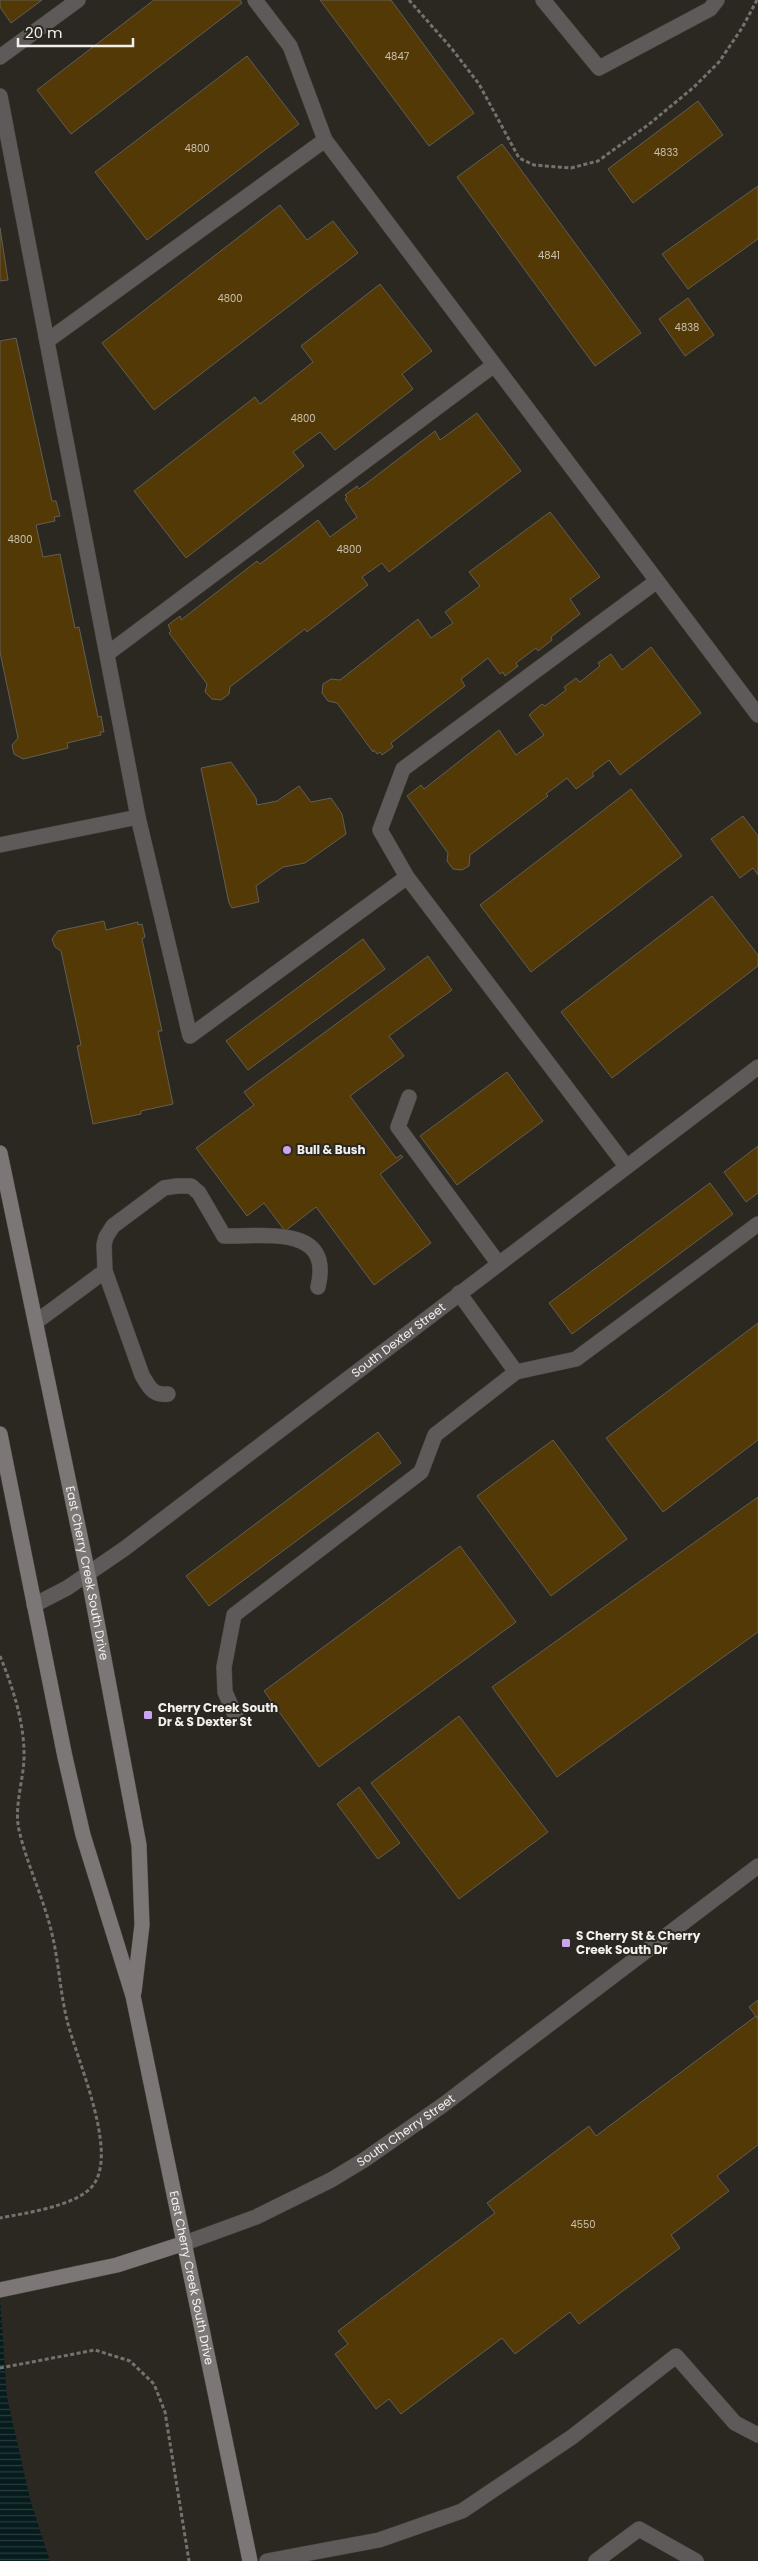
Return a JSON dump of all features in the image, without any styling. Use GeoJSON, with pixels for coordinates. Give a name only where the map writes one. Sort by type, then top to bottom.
{"type":"FeatureCollection","features":[{"type":"Feature","properties":{"kind":"main road","name":"East Cherry Creek South Drive"},"geometry":{"type":"LineString","coordinates":[[0,1153],[88,1574],[139,1845],[142,1925],[133,1996]]}},
{"type":"Feature","properties":{"kind":"main road","name":"East Cherry Creek South Drive"},"geometry":{"type":"LineString","coordinates":[[0,1434],[83,1835],[133,1996],[250,2561]]}},
{"type":"Feature","properties":{"kind":"main road","name":"South Cherry Street"},"geometry":{"type":"LineString","coordinates":[[0,2290],[117,2265],[185,2243]]}},
{"type":"Feature","properties":{"kind":"street"},"geometry":{"type":"LineString","coordinates":[[0,57],[78,0]]}},
{"type":"Feature","properties":{"kind":"street"},"geometry":{"type":"LineString","coordinates":[[255,0],[290,46],[326,140],[758,715]]}},
{"type":"Feature","properties":{"kind":"street"},"geometry":{"type":"LineString","coordinates":[[543,0],[599,68],[710,10],[717,0]]}},
{"type":"Feature","properties":{"kind":"street"},"geometry":{"type":"LineString","coordinates":[[0,96],[138,817],[190,1036],[407,877]]}},
{"type":"Feature","properties":{"kind":"street"},"geometry":{"type":"LineString","coordinates":[[46,341],[326,140]]}},
{"type":"Feature","properties":{"kind":"street"},"geometry":{"type":"LineString","coordinates":[[107,654],[494,365]]}},
{"type":"Feature","properties":{"kind":"street"},"geometry":{"type":"LineString","coordinates":[[626,1166],[407,877],[380,830],[403,769],[657,581]]}},
{"type":"Feature","properties":{"kind":"street"},"geometry":{"type":"LineString","coordinates":[[0,845],[138,817]]}},
{"type":"Feature","properties":{"kind":"street","name":"South Dexter Street"},"geometry":{"type":"LineString","coordinates":[[34,1605],[52,1597],[124,1549],[758,1066]]}},
{"type":"Feature","properties":{"kind":"street"},"geometry":{"type":"LineString","coordinates":[[409,1097],[398,1127],[498,1263]]}},
{"type":"Feature","properties":{"kind":"street"},"geometry":{"type":"LineString","coordinates":[[168,1394],[160,1395],[151,1390],[142,1375],[105,1271],[104,1245],[113,1226],[164,1188],[191,1186],[199,1193],[224,1236],[290,1238],[306,1242],[316,1251],[322,1266],[318,1287]]}},
{"type":"Feature","properties":{"kind":"street"},"geometry":{"type":"LineString","coordinates":[[236,1717],[225,1692],[224,1667],[234,1615],[421,1472],[435,1436],[516,1372],[576,1359],[758,1224]]}},
{"type":"Feature","properties":{"kind":"street"},"geometry":{"type":"LineString","coordinates":[[36,1322],[105,1271]]}},
{"type":"Feature","properties":{"kind":"street"},"geometry":{"type":"LineString","coordinates":[[459,1292],[516,1372]]}},
{"type":"Feature","properties":{"kind":"street","name":"South Cherry Street"},"geometry":{"type":"LineString","coordinates":[[185,2243],[256,2217],[331,2180],[364,2160],[443,2105],[758,1866]]}},
{"type":"Feature","properties":{"kind":"street"},"geometry":{"type":"LineString","coordinates":[[267,2561],[379,2540],[462,2511],[572,2437],[676,2356],[736,2423],[758,2435]]}},
{"type":"Feature","properties":{"kind":"street"},"geometry":{"type":"LineString","coordinates":[[596,2561],[639,2529],[696,2561]]}},
{"type":"Feature","properties":{"kind":"path"},"geometry":{"type":"LineString","coordinates":[[409,0],[452,49],[479,84],[519,158],[534,165],[571,168],[598,161],[648,125],[694,87],[719,62],[758,0]]}},
{"type":"Feature","properties":{"kind":"path"},"geometry":{"type":"LineString","coordinates":[[0,1656],[11,1683],[22,1731],[24,1758],[19,1800],[19,1829],[52,1935],[67,2021],[93,2103],[103,2152],[94,2184],[75,2198],[54,2207],[0,2218]]}},
{"type":"Feature","properties":{"kind":"path"},"geometry":{"type":"LineString","coordinates":[[0,2368],[95,2350],[130,2362],[154,2384],[165,2412],[189,2561]]}},
{"type":"Feature","properties":{"kind":"water"},"geometry":{"type":"Polygon","coordinates":[[[0,2297],[7,2397],[30,2499],[50,2561],[0,2561],[0,2297]]]}},
{"type":"Feature","properties":{"kind":"building"},"geometry":{"type":"Polygon","coordinates":[[[0,0],[42,0],[11,23],[0,7],[0,0]]]}},
{"type":"Feature","properties":{"kind":"building"},"geometry":{"type":"Polygon","coordinates":[[[154,0],[240,0],[242,3],[71,134],[37,90],[154,0]]]}},
{"type":"Feature","properties":{"kind":"building"},"geometry":{"type":"Polygon","coordinates":[[[320,0],[391,0],[474,113],[429,146],[320,0]]]}},
{"type":"Feature","properties":{"kind":"building"},"geometry":{"type":"Polygon","coordinates":[[[247,56],[299,124],[147,240],[95,172],[247,56]]]}},
{"type":"Feature","properties":{"kind":"building"},"geometry":{"type":"Polygon","coordinates":[[[698,101],[723,135],[633,203],[608,169],[698,101]]]}},
{"type":"Feature","properties":{"kind":"building"},"geometry":{"type":"Polygon","coordinates":[[[502,144],[641,333],[595,366],[457,177],[502,144]]]}},
{"type":"Feature","properties":{"kind":"building"},"geometry":{"type":"Polygon","coordinates":[[[758,186],[758,239],[688,289],[662,254],[758,186]]]}},
{"type":"Feature","properties":{"kind":"building"},"geometry":{"type":"Polygon","coordinates":[[[280,205],[307,240],[333,221],[358,253],[154,410],[102,343],[280,205]]]}},
{"type":"Feature","properties":{"kind":"building"},"geometry":{"type":"Polygon","coordinates":[[[0,228],[8,280],[0,281],[0,228]]]}},
{"type":"Feature","properties":{"kind":"building"},"geometry":{"type":"Polygon","coordinates":[[[380,284],[432,351],[402,374],[413,389],[335,450],[320,432],[293,452],[304,466],[186,558],[134,491],[255,397],[260,404],[313,362],[301,346],[380,284]]]}},
{"type":"Feature","properties":{"kind":"building"},"geometry":{"type":"Polygon","coordinates":[[[688,298],[714,335],[685,356],[659,319],[688,298]]]}},
{"type":"Feature","properties":{"kind":"building"},"geometry":{"type":"Polygon","coordinates":[[[16,338],[52,501],[56,501],[60,516],[54,517],[55,521],[36,525],[43,557],[60,554],[75,628],[79,627],[98,717],[101,716],[104,732],[100,732],[101,735],[67,743],[68,748],[23,759],[14,754],[12,745],[18,738],[0,652],[0,341],[16,338]]]}},
{"type":"Feature","properties":{"kind":"building"},"geometry":{"type":"Polygon","coordinates":[[[477,413],[521,471],[389,572],[382,563],[362,577],[368,585],[307,632],[305,629],[230,687],[229,694],[221,700],[212,699],[205,692],[207,684],[169,633],[171,631],[168,625],[180,616],[181,620],[257,561],[260,564],[318,520],[330,537],[357,517],[345,499],[347,497],[345,495],[357,486],[359,489],[435,431],[440,440],[477,413]]]}},
{"type":"Feature","properties":{"kind":"building"},"geometry":{"type":"Polygon","coordinates":[[[550,512],[600,577],[570,599],[580,614],[551,637],[552,640],[538,651],[536,648],[516,663],[518,666],[505,676],[503,672],[500,674],[488,658],[461,679],[465,686],[391,743],[393,747],[382,755],[380,752],[377,754],[374,750],[373,752],[337,703],[328,701],[322,693],[323,684],[331,679],[340,680],[418,619],[431,638],[453,623],[445,612],[480,586],[469,572],[550,512]]]}},
{"type":"Feature","properties":{"kind":"building"},"geometry":{"type":"Polygon","coordinates":[[[651,647],[701,713],[620,775],[609,760],[592,773],[594,776],[576,789],[567,778],[546,794],[548,796],[470,855],[469,866],[462,870],[453,869],[447,861],[448,853],[407,796],[421,785],[424,789],[499,730],[516,755],[544,735],[529,715],[542,704],[545,706],[566,690],[564,687],[576,678],[580,682],[600,666],[598,663],[611,654],[622,670],[651,647]]]}},
{"type":"Feature","properties":{"kind":"building"},"geometry":{"type":"Polygon","coordinates":[[[231,762],[256,798],[257,805],[277,801],[299,786],[311,802],[331,798],[342,814],[346,834],[305,863],[283,867],[256,886],[259,902],[232,908],[229,903],[201,768],[231,762]]]}},
{"type":"Feature","properties":{"kind":"building"},"geometry":{"type":"Polygon","coordinates":[[[631,789],[682,856],[531,972],[480,905],[631,789]]]}},
{"type":"Feature","properties":{"kind":"building"},"geometry":{"type":"Polygon","coordinates":[[[743,816],[758,836],[758,875],[753,868],[740,878],[711,839],[743,816]]]}},
{"type":"Feature","properties":{"kind":"building"},"geometry":{"type":"Polygon","coordinates":[[[712,896],[758,955],[758,966],[612,1078],[561,1012],[712,896]]]}},
{"type":"Feature","properties":{"kind":"building"},"geometry":{"type":"Polygon","coordinates":[[[104,921],[106,930],[138,922],[138,925],[142,924],[145,937],[142,939],[162,1031],[158,1031],[173,1104],[141,1111],[141,1114],[93,1124],[77,1046],[81,1045],[61,951],[55,947],[52,939],[58,931],[104,921]]]}},
{"type":"Feature","properties":{"kind":"building"},"geometry":{"type":"Polygon","coordinates":[[[363,939],[385,969],[248,1070],[226,1041],[363,939]]]}},
{"type":"Feature","properties":{"kind":"building"},"geometry":{"type":"Polygon","coordinates":[[[428,956],[452,990],[389,1036],[404,1056],[350,1096],[396,1158],[401,1155],[403,1157],[380,1174],[431,1243],[374,1285],[316,1207],[285,1231],[264,1203],[247,1216],[196,1148],[254,1105],[244,1092],[428,956]]]}},
{"type":"Feature","properties":{"kind":"building"},"geometry":{"type":"Polygon","coordinates":[[[507,1072],[543,1121],[457,1185],[420,1136],[507,1072]]]}},
{"type":"Feature","properties":{"kind":"building"},"geometry":{"type":"Polygon","coordinates":[[[758,1146],[758,1193],[746,1202],[724,1172],[758,1146]]]}},
{"type":"Feature","properties":{"kind":"building"},"geometry":{"type":"Polygon","coordinates":[[[710,1183],[733,1214],[572,1334],[549,1303],[710,1183]]]}},
{"type":"Feature","properties":{"kind":"building"},"geometry":{"type":"Polygon","coordinates":[[[758,1323],[758,1440],[663,1512],[606,1438],[758,1323]]]}},
{"type":"Feature","properties":{"kind":"building"},"geometry":{"type":"Polygon","coordinates":[[[378,1432],[401,1463],[209,1606],[186,1576],[378,1432]]]}},
{"type":"Feature","properties":{"kind":"building"},"geometry":{"type":"Polygon","coordinates":[[[553,1440],[627,1539],[551,1596],[477,1496],[553,1440]]]}},
{"type":"Feature","properties":{"kind":"building"},"geometry":{"type":"Polygon","coordinates":[[[758,1497],[758,1632],[557,1777],[492,1687],[758,1497]]]}},
{"type":"Feature","properties":{"kind":"building"},"geometry":{"type":"Polygon","coordinates":[[[460,1546],[516,1622],[319,1767],[264,1691],[460,1546]]]}},
{"type":"Feature","properties":{"kind":"building"},"geometry":{"type":"Polygon","coordinates":[[[459,1716],[548,1832],[459,1899],[371,1783],[459,1716]]]}},
{"type":"Feature","properties":{"kind":"building"},"geometry":{"type":"Polygon","coordinates":[[[359,1787],[400,1843],[378,1859],[337,1804],[359,1787]]]}},
{"type":"Feature","properties":{"kind":"building"},"geometry":{"type":"Polygon","coordinates":[[[758,2000],[758,2019],[749,2007],[758,2000]]]}},
{"type":"Feature","properties":{"kind":"building"},"geometry":{"type":"Polygon","coordinates":[[[756,2016],[758,2019],[758,2145],[717,2176],[729,2191],[671,2235],[680,2248],[579,2324],[570,2312],[515,2354],[502,2338],[401,2414],[389,2399],[376,2409],[335,2354],[348,2344],[338,2331],[495,2213],[487,2203],[589,2126],[596,2136],[756,2016]]]}},
{"type":"Feature","properties":{"kind":"place","name":"Bull & Bush"},"geometry":{"type":"Point","coordinates":[287,1150]}},
{"type":"Feature","properties":{"kind":"place","name":"Cherry Creek South Dr & S Dexter St"},"geometry":{"type":"Point","coordinates":[148,1715]}},
{"type":"Feature","properties":{"kind":"place","name":"S Cherry St & Cherry Creek South Dr"},"geometry":{"type":"Point","coordinates":[566,1943]}}]}
